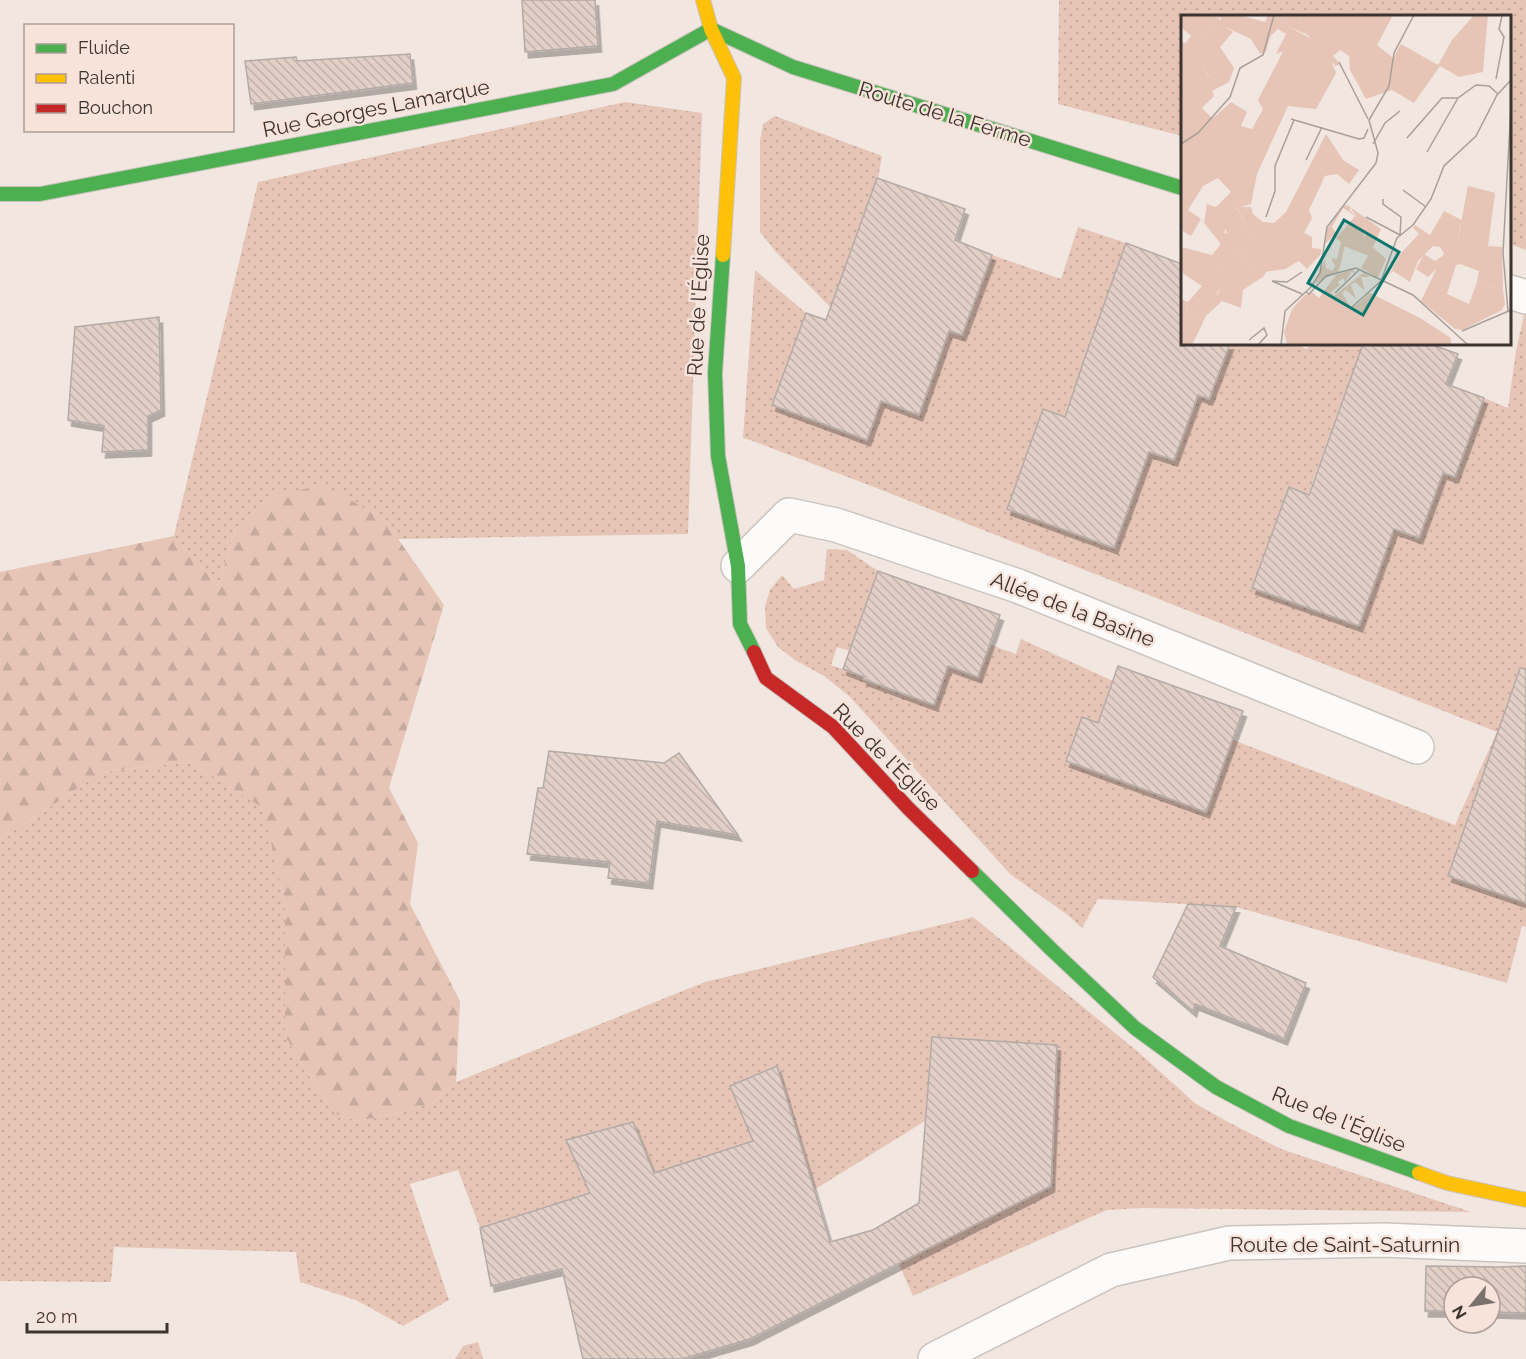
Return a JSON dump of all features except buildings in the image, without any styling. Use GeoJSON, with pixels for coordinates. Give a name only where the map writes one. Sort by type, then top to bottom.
{"type":"FeatureCollection","features":[{"type":"Feature","properties":{"kind":"street","name":"Rue de l'Église"},"geometry":{"type":"LineString","coordinates":[[702,0],[711,29],[734,78],[714,373],[718,456],[738,566],[740,624],[766,678],[833,727],[908,808],[1135,1028],[1216,1087],[1289,1126],[1447,1183],[1526,1200]]}},
{"type":"Feature","properties":{"kind":"street","name":"Route de la Ferme"},"geometry":{"type":"LineString","coordinates":[[711,29],[793,67],[1181,188]]}},
{"type":"Feature","properties":{"kind":"street","name":"Rue Georges Lamarque"},"geometry":{"type":"LineString","coordinates":[[0,194],[40,194],[613,84],[711,29]]}},
{"type":"Feature","properties":{"kind":"street"},"geometry":{"type":"LineString","coordinates":[[1511,293],[1526,297]]}},
{"type":"Feature","properties":{"kind":"street","name":"Allée de la Basine"},"geometry":{"type":"LineString","coordinates":[[738,566],[789,515],[836,525],[1018,586],[1417,747]]}},
{"type":"Feature","properties":{"kind":"street","name":"Route de Saint-Saturnin"},"geometry":{"type":"LineString","coordinates":[[935,1359],[1111,1270],[1229,1243],[1384,1240],[1526,1246]]}},
{"type":"Feature","properties":{"kind":"green space"},"geometry":{"type":"Polygon","coordinates":[[[1059,0],[1526,0],[1526,250],[1511,244],[1511,15],[1181,15],[1181,136],[1058,104],[1059,0]]]}},
{"type":"Feature","properties":{"kind":"green space"},"geometry":{"type":"Polygon","coordinates":[[[625,102],[702,113],[688,534],[398,539],[385,520],[270,496],[235,529],[218,586],[174,536],[258,182],[625,102]]]}},
{"type":"Feature","properties":{"kind":"green space"},"geometry":{"type":"Polygon","coordinates":[[[775,116],[882,156],[878,178],[834,311],[775,251],[760,232],[760,141],[763,124],[775,116]]]}},
{"type":"Feature","properties":{"kind":"green space"},"geometry":{"type":"Polygon","coordinates":[[[1078,227],[1126,243],[1064,417],[1043,410],[1008,509],[1114,548],[1149,452],[1174,460],[1198,395],[1210,399],[1230,345],[1296,345],[1307,349],[1309,345],[1363,345],[1308,494],[1289,487],[1252,587],[1359,626],[1394,529],[1419,538],[1443,473],[1455,477],[1484,398],[1508,408],[1516,351],[1526,306],[1526,927],[1522,926],[1507,983],[1236,907],[1098,899],[1082,928],[1069,916],[1010,874],[849,696],[824,676],[795,660],[778,647],[766,628],[765,606],[770,590],[782,575],[794,589],[824,580],[827,549],[847,550],[878,571],[850,651],[837,647],[831,665],[933,705],[948,666],[977,677],[991,645],[1016,654],[1021,639],[1113,681],[1098,723],[1082,717],[1066,761],[1206,812],[1233,740],[1455,825],[1497,732],[861,482],[743,438],[755,270],[806,313],[773,405],[867,439],[881,401],[919,415],[949,331],[962,335],[992,255],[1061,279],[1078,227]]]}},
{"type":"Feature","properties":{"kind":"green space"},"geometry":{"type":"Polygon","coordinates":[[[324,485],[385,520],[444,605],[389,788],[418,843],[410,904],[460,1001],[456,1082],[432,1103],[404,1112],[357,1121],[336,1114],[322,1097],[285,1036],[285,903],[263,808],[190,762],[102,772],[0,840],[0,572],[174,536],[218,586],[235,529],[270,496],[324,485]]]}},
{"type":"Feature","properties":{"kind":"green space"},"geometry":{"type":"Polygon","coordinates":[[[190,762],[264,808],[285,903],[285,1036],[322,1097],[336,1114],[357,1121],[404,1112],[432,1103],[456,1082],[705,982],[973,917],[1137,1051],[1196,1104],[1281,1149],[1471,1212],[1141,1208],[1107,1210],[913,1296],[899,1264],[1051,1185],[1057,1046],[932,1038],[925,1121],[814,1190],[777,1067],[730,1086],[753,1141],[654,1173],[633,1122],[590,1193],[480,1228],[458,1170],[410,1184],[449,1300],[403,1326],[356,1300],[300,1282],[296,1252],[114,1247],[111,1282],[0,1281],[0,840],[102,772],[190,762]]]}},
{"type":"Feature","properties":{"kind":"green space"},"geometry":{"type":"Polygon","coordinates":[[[478,1342],[483,1359],[455,1359],[463,1346],[478,1342]]]}},
{"type":"Feature","properties":{"kind":"traffic: fast"},"geometry":{"type":"LineString","coordinates":[[711,29],[793,67],[1181,188]]}},
{"type":"Feature","properties":{"kind":"traffic: fast"},"geometry":{"type":"LineString","coordinates":[[0,194],[40,194],[613,84],[711,29]]}},
{"type":"Feature","properties":{"kind":"traffic: fast"},"geometry":{"type":"LineString","coordinates":[[723,255],[715,373],[718,456],[738,566],[740,624],[754,652]]}},
{"type":"Feature","properties":{"kind":"traffic: fast"},"geometry":{"type":"LineString","coordinates":[[972,871],[1135,1028],[1216,1087],[1289,1126],[1419,1173]]}},
{"type":"Feature","properties":{"kind":"traffic: slow"},"geometry":{"type":"LineString","coordinates":[[703,0],[711,29],[734,78],[723,255]]}},
{"type":"Feature","properties":{"kind":"traffic: slow"},"geometry":{"type":"LineString","coordinates":[[1419,1173],[1447,1183],[1526,1200]]}},
{"type":"Feature","properties":{"kind":"traffic: jam"},"geometry":{"type":"LineString","coordinates":[[754,652],[766,678],[833,727],[908,808],[972,871]]}}]}
